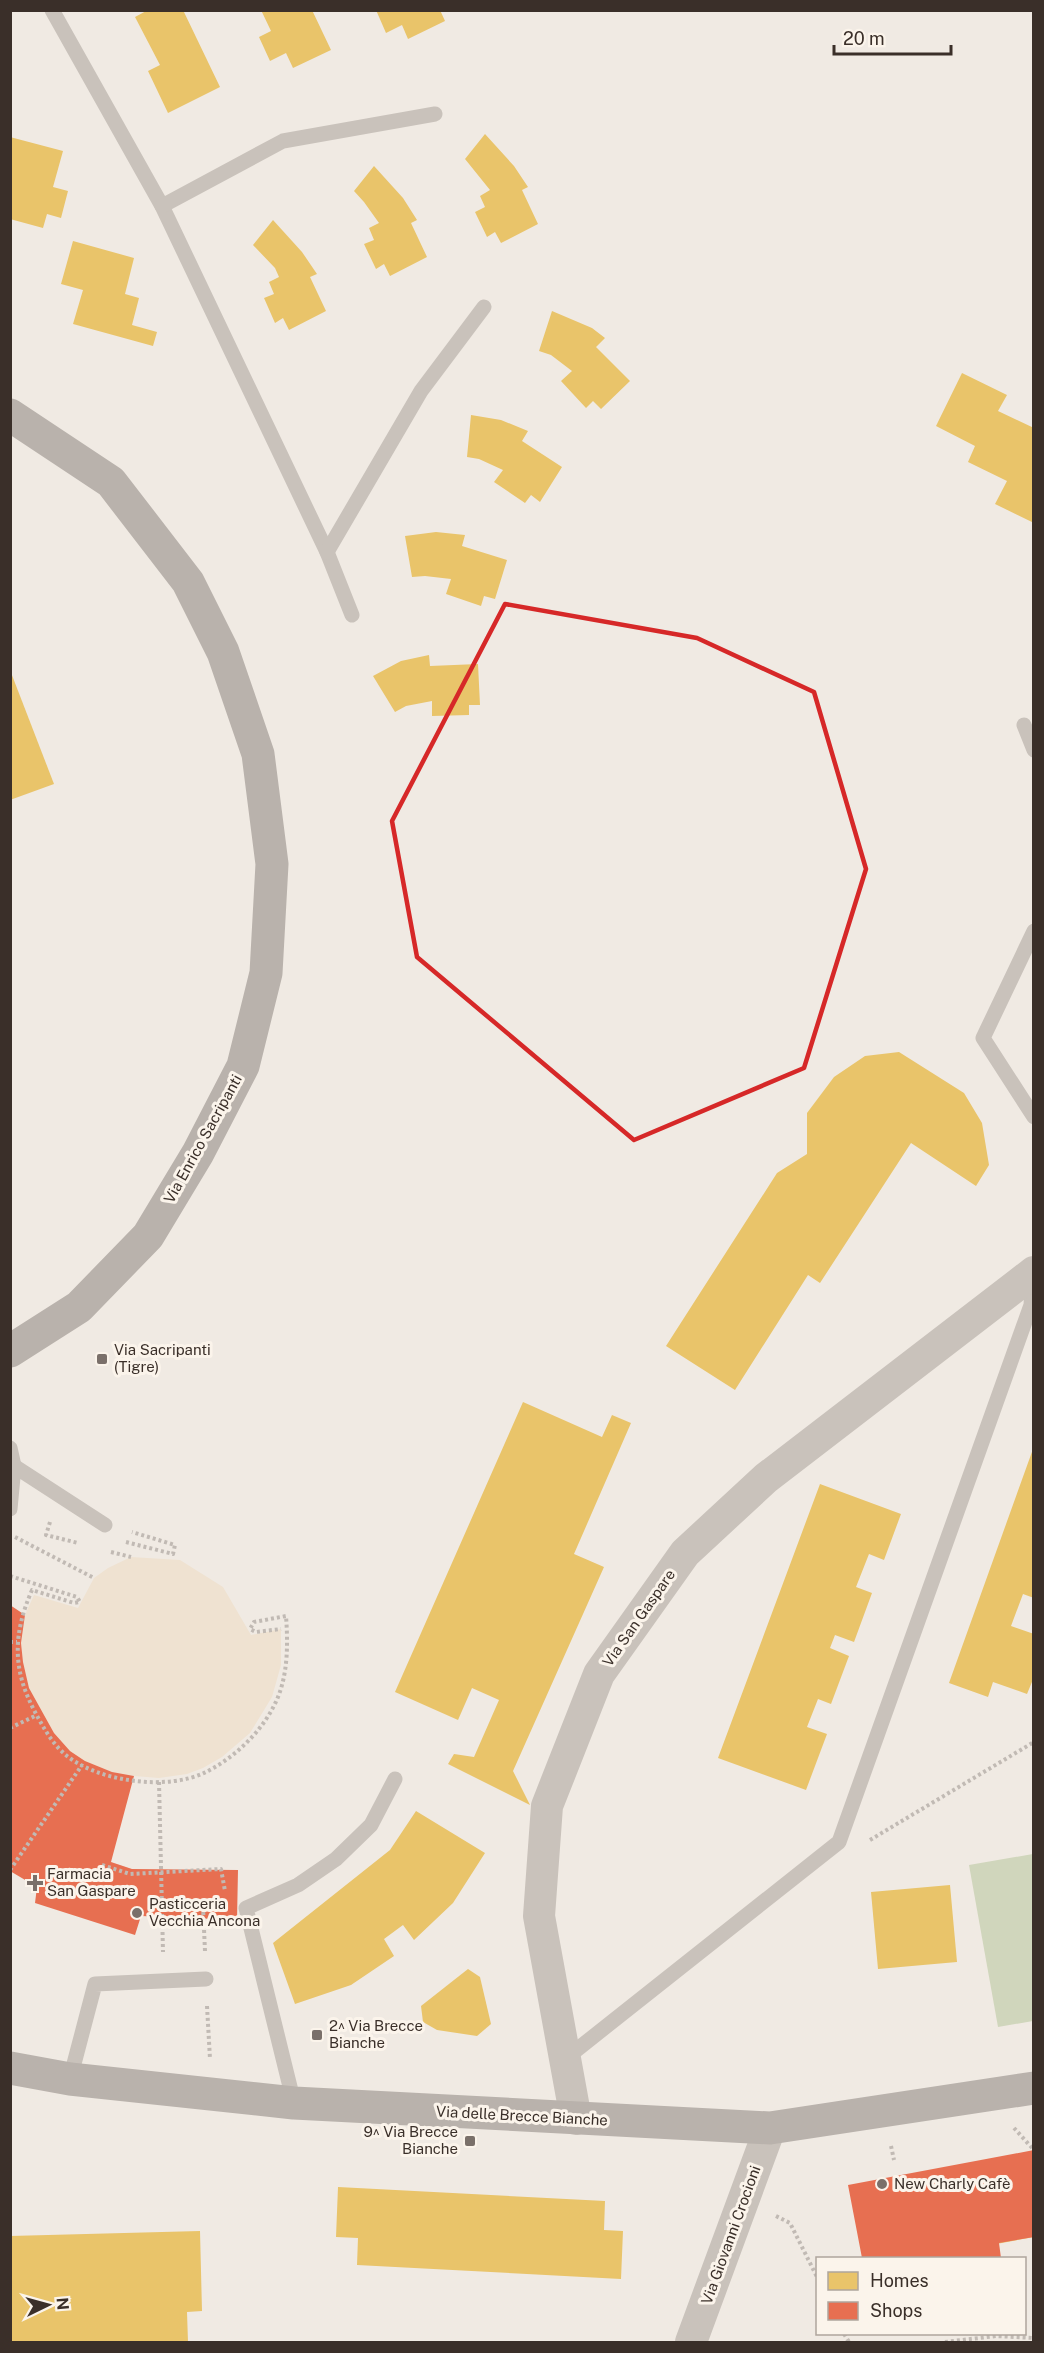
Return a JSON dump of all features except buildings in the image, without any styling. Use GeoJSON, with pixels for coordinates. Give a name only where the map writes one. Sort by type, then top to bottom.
{"type":"FeatureCollection","features":[{"type":"Feature","properties":{"kind":"street","name":"Via Enrico Sacripanti"},"geometry":{"type":"LineString","coordinates":[[10,415],[111,482],[188,582],[223,652],[258,754],[272,864],[266,973],[243,1066],[198,1153],[148,1236],[79,1308],[10,1351]]}},
{"type":"Feature","properties":{"kind":"street","name":"Via San Gaspare"},"geometry":{"type":"LineString","coordinates":[[576,2120],[539,1916],[547,1806],[599,1674],[685,1552],[766,1478],[1033,1272]]}},
{"type":"Feature","properties":{"kind":"street","name":"Via delle Brecce Bianche"},"geometry":{"type":"LineString","coordinates":[[12,2069],[70,2079],[211,2092],[294,2103],[576,2120],[770,2128],[1034,2088]]}},
{"type":"Feature","properties":{"kind":"street","name":"Via Giovanni Crocioni"},"geometry":{"type":"LineString","coordinates":[[691,2343],[770,2128]]}},
{"type":"Feature","properties":{"kind":"lane"},"geometry":{"type":"LineString","coordinates":[[52,10],[162,206],[327,552],[352,615]]}},
{"type":"Feature","properties":{"kind":"lane"},"geometry":{"type":"LineString","coordinates":[[162,206],[283,141],[435,114]]}},
{"type":"Feature","properties":{"kind":"lane"},"geometry":{"type":"LineString","coordinates":[[327,552],[421,391],[484,307]]}},
{"type":"Feature","properties":{"kind":"lane"},"geometry":{"type":"LineString","coordinates":[[1024,725],[1034,750]]}},
{"type":"Feature","properties":{"kind":"lane"},"geometry":{"type":"LineString","coordinates":[[1034,931],[983,1038],[1034,1118]]}},
{"type":"Feature","properties":{"kind":"lane"},"geometry":{"type":"LineString","coordinates":[[565,2059],[839,1842],[1031,1305],[1033,1272]]}},
{"type":"Feature","properties":{"kind":"lane"},"geometry":{"type":"LineString","coordinates":[[10,1448],[12,1467],[10,1509]]}},
{"type":"Feature","properties":{"kind":"lane"},"geometry":{"type":"LineString","coordinates":[[12,1467],[105,1525]]}},
{"type":"Feature","properties":{"kind":"lane"},"geometry":{"type":"LineString","coordinates":[[294,2103],[246,1908],[298,1885],[336,1859],[371,1825],[395,1779]]}},
{"type":"Feature","properties":{"kind":"lane"},"geometry":{"type":"LineString","coordinates":[[70,2079],[95,1984],[206,1979]]}},
{"type":"Feature","properties":{"kind":"path"},"geometry":{"type":"LineString","coordinates":[[10,1535],[94,1578]]}},
{"type":"Feature","properties":{"kind":"path"},"geometry":{"type":"LineString","coordinates":[[10,1576],[77,1597],[80,1602],[74,1603],[32,1590],[21,1614],[17,1662],[23,1689],[50,1736],[66,1755],[110,1777],[159,1782],[188,1778],[205,1772],[224,1761],[254,1736],[277,1698],[286,1666],[286,1616],[254,1622],[250,1629],[256,1632],[281,1629]]}},
{"type":"Feature","properties":{"kind":"path"},"geometry":{"type":"LineString","coordinates":[[10,1642],[17,1642]]}},
{"type":"Feature","properties":{"kind":"path"},"geometry":{"type":"LineString","coordinates":[[10,1728],[37,1715]]}},
{"type":"Feature","properties":{"kind":"path"},"geometry":{"type":"LineString","coordinates":[[839,1842],[868,1841],[1034,1742]]}},
{"type":"Feature","properties":{"kind":"path"},"geometry":{"type":"LineString","coordinates":[[10,1870],[82,1765]]}},
{"type":"Feature","properties":{"kind":"path"},"geometry":{"type":"LineString","coordinates":[[159,1782],[164,1982]]}},
{"type":"Feature","properties":{"kind":"path"},"geometry":{"type":"LineString","coordinates":[[102,1865],[130,1874]]}},
{"type":"Feature","properties":{"kind":"path"},"geometry":{"type":"LineString","coordinates":[[211,2092],[202,1907],[246,1908]]}},
{"type":"Feature","properties":{"kind":"path"},"geometry":{"type":"LineString","coordinates":[[1007,2121],[1034,2150]]}},
{"type":"Feature","properties":{"kind":"path"},"geometry":{"type":"LineString","coordinates":[[744,2200],[790,2223],[816,2275]]}},
{"type":"Feature","properties":{"kind":"path"},"geometry":{"type":"LineString","coordinates":[[945,2343],[996,2336],[1034,2338]]}},
{"type":"Feature","properties":{"kind":"highlighted area"},"geometry":{"type":"Polygon","coordinates":[[[505,604],[697,638],[814,692],[866,869],[804,1068],[634,1140],[417,957],[392,821],[505,604]]]}},
{"type":"Feature","properties":{"kind":"green space"},"geometry":{"type":"Polygon","coordinates":[[[1033,1854],[1033,2021],[998,2027],[969,1865],[1033,1854]]]}},
{"type":"Feature","properties":{"kind":"shaded area"},"geometry":{"type":"Polygon","coordinates":[[[131,1557],[180,1560],[223,1587],[251,1635],[281,1629],[281,1665],[272,1697],[250,1733],[222,1757],[187,1774],[159,1778],[134,1776],[112,1772],[85,1761],[70,1751],[54,1733],[29,1688],[21,1643],[25,1615],[34,1595],[78,1608],[94,1578],[131,1557]]]}},
{"type":"Feature","properties":{"kind":"place","name":"Via Sacripanti (Tigre)"},"geometry":{"type":"Point","coordinates":[102,1359]}},
{"type":"Feature","properties":{"kind":"place","name":"Farmacia San Gaspare"},"geometry":{"type":"Point","coordinates":[35,1883]}},
{"type":"Feature","properties":{"kind":"place","name":"Pasticceria Vecchia Ancona"},"geometry":{"type":"Point","coordinates":[137,1913]}},
{"type":"Feature","properties":{"kind":"place","name":"2^ Via Brecce Bianche"},"geometry":{"type":"Point","coordinates":[317,2035]}},
{"type":"Feature","properties":{"kind":"place","name":"9^ Via Brecce Bianche"},"geometry":{"type":"Point","coordinates":[470,2141]}},
{"type":"Feature","properties":{"kind":"place","name":"New Charly Cafè"},"geometry":{"type":"Point","coordinates":[882,2184]}}]}
